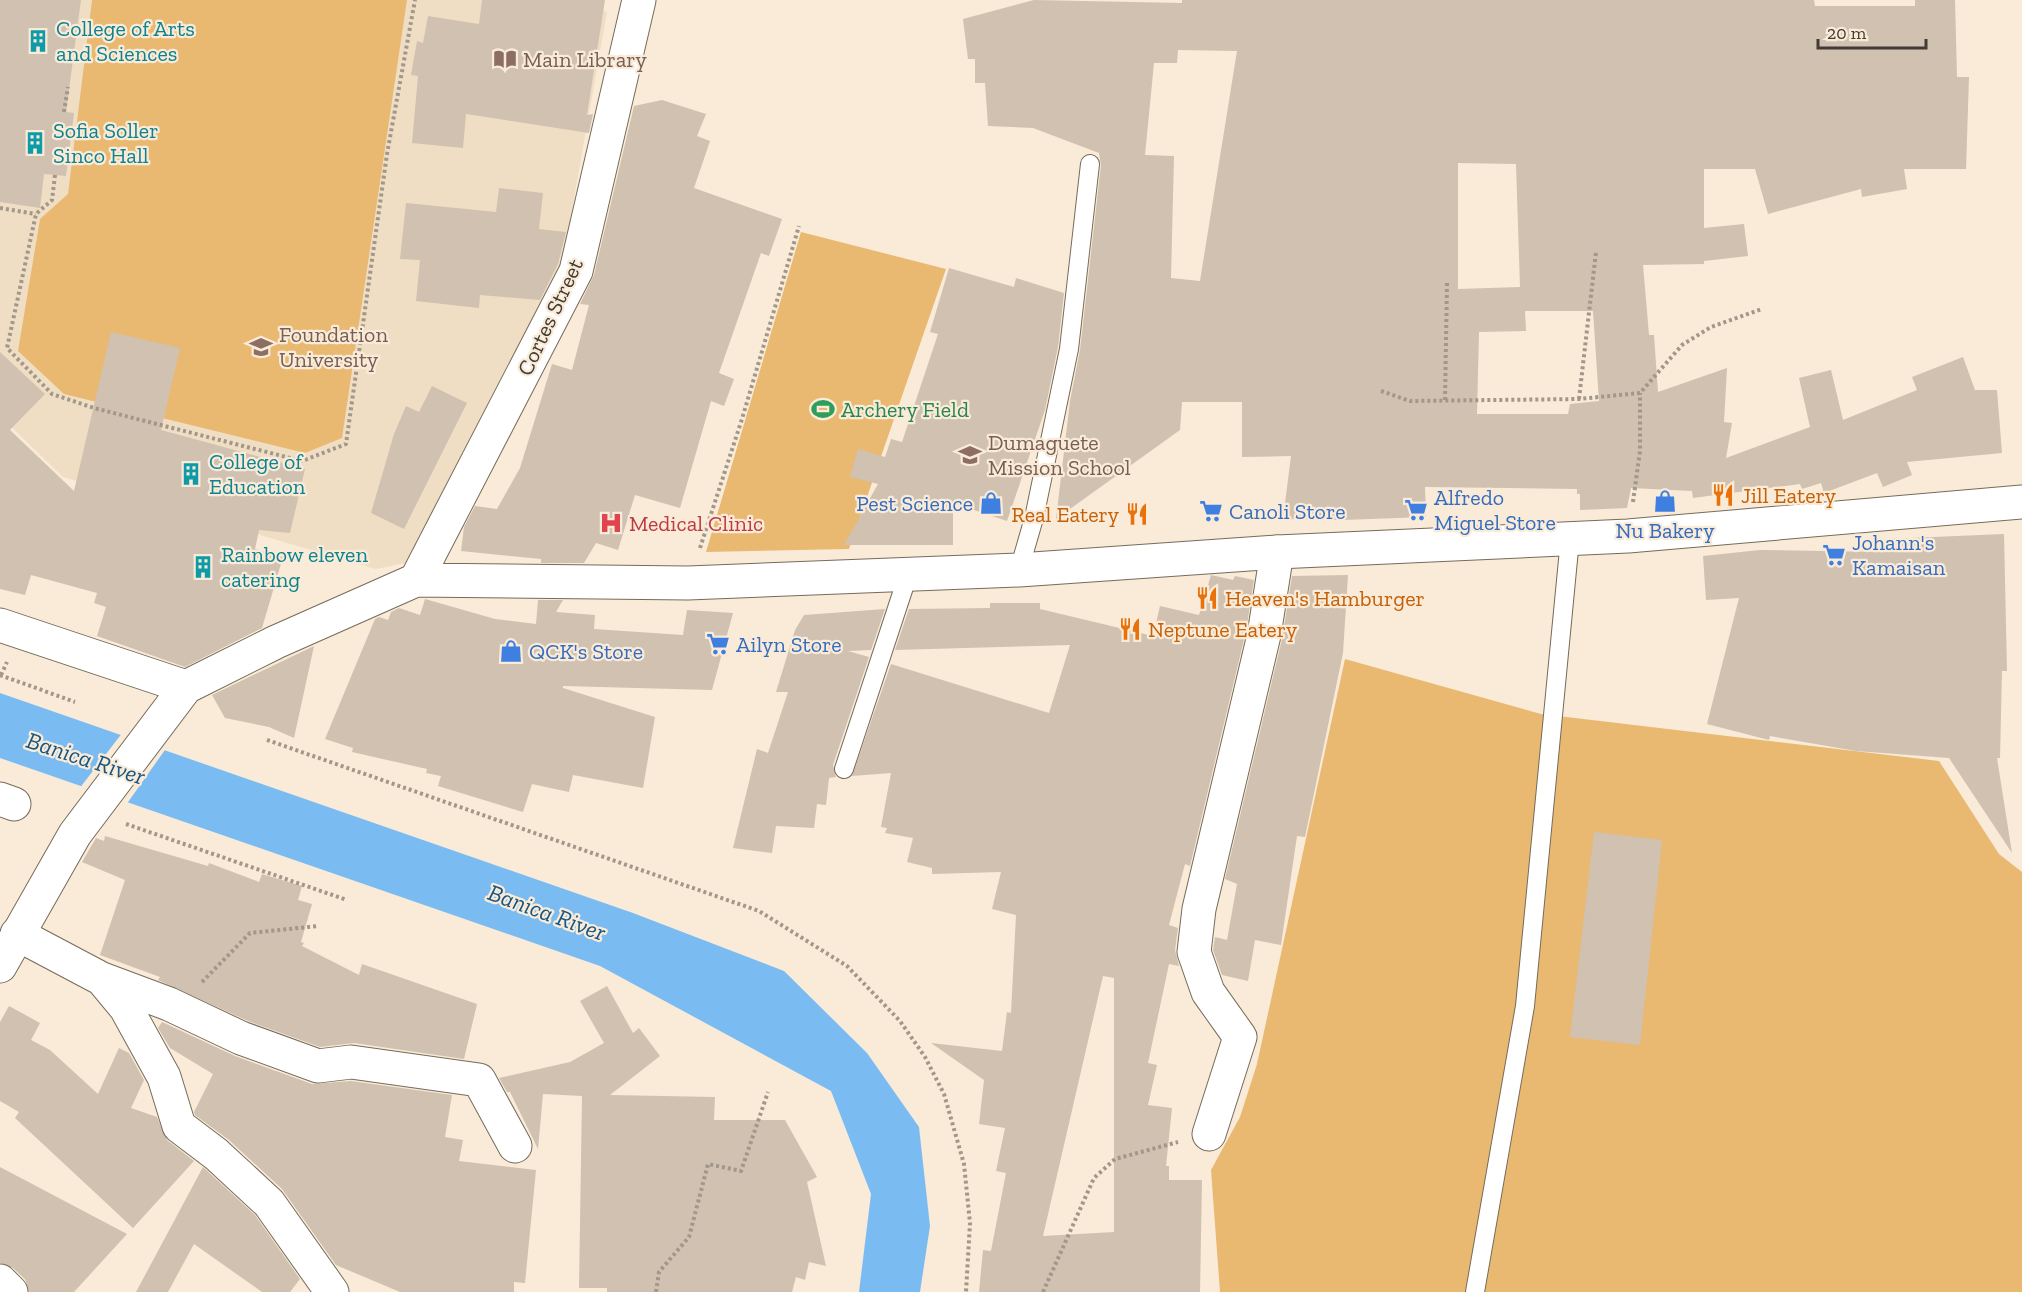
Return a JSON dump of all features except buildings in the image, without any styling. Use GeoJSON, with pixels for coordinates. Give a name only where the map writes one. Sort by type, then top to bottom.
{"type":"FeatureCollection","features":[{"type":"Feature","properties":{"kind":"street","name":"Cortes Street"},"geometry":{"type":"LineString","coordinates":[[416,580],[576,271],[639,0]]}},
{"type":"Feature","properties":{"kind":"street"},"geometry":{"type":"LineString","coordinates":[[0,966],[75,834],[182,691],[276,642],[416,580],[688,583],[1019,570],[1277,552],[1628,536],[2022,502]]}},
{"type":"Feature","properties":{"kind":"street"},"geometry":{"type":"LineString","coordinates":[[1209,1134],[1240,1037],[1208,992],[1194,952],[1198,909],[1264,635],[1277,552]]}},
{"type":"Feature","properties":{"kind":"street"},"geometry":{"type":"LineString","coordinates":[[0,625],[182,691]]}},
{"type":"Feature","properties":{"kind":"street"},"geometry":{"type":"LineString","coordinates":[[17,934],[102,979],[169,1004],[241,1038],[318,1066],[351,1062],[479,1080],[515,1146]]}},
{"type":"Feature","properties":{"kind":"street"},"geometry":{"type":"LineString","coordinates":[[102,979],[126,1008],[164,1077],[179,1126],[216,1154],[269,1203],[332,1292]]}},
{"type":"Feature","properties":{"kind":"street"},"geometry":{"type":"LineString","coordinates":[[0,1281],[11,1292]]}},
{"type":"Feature","properties":{"kind":"lane"},"geometry":{"type":"LineString","coordinates":[[1019,570],[1034,518],[1069,350],[1090,164]]}},
{"type":"Feature","properties":{"kind":"lane"},"geometry":{"type":"LineString","coordinates":[[1475,1292],[1525,1006],[1570,539]]}},
{"type":"Feature","properties":{"kind":"lane"},"geometry":{"type":"LineString","coordinates":[[844,769],[908,574]]}},
{"type":"Feature","properties":{"kind":"path"},"geometry":{"type":"LineString","coordinates":[[55,175],[52,200],[36,214],[7,348],[52,394],[94,408],[302,461],[346,444],[387,154],[415,0]]}},
{"type":"Feature","properties":{"kind":"path"},"geometry":{"type":"LineString","coordinates":[[64,112],[68,87]]}},
{"type":"Feature","properties":{"kind":"path"},"geometry":{"type":"LineString","coordinates":[[0,208],[36,214]]}},
{"type":"Feature","properties":{"kind":"path"},"geometry":{"type":"LineString","coordinates":[[688,583],[742,419],[799,226]]}},
{"type":"Feature","properties":{"kind":"path"},"geometry":{"type":"LineString","coordinates":[[1579,399],[1596,252]]}},
{"type":"Feature","properties":{"kind":"path"},"geometry":{"type":"LineString","coordinates":[[1445,400],[1447,282]]}},
{"type":"Feature","properties":{"kind":"path"},"geometry":{"type":"LineString","coordinates":[[1628,536],[1640,451],[1640,393],[1682,345],[1712,327],[1762,309]]}},
{"type":"Feature","properties":{"kind":"path"},"geometry":{"type":"LineString","coordinates":[[1381,391],[1410,401],[1579,399],[1640,393]]}},
{"type":"Feature","properties":{"kind":"path"},"geometry":{"type":"LineString","coordinates":[[0,675],[75,702]]}},
{"type":"Feature","properties":{"kind":"path"},"geometry":{"type":"LineString","coordinates":[[267,740],[759,911],[847,966],[900,1021],[925,1057],[944,1094],[964,1164],[969,1214],[966,1292]]}},
{"type":"Feature","properties":{"kind":"path"},"geometry":{"type":"LineString","coordinates":[[95,808],[347,900]]}},
{"type":"Feature","properties":{"kind":"path"},"geometry":{"type":"LineString","coordinates":[[169,1004],[202,982],[250,933],[318,926]]}},
{"type":"Feature","properties":{"kind":"path"},"geometry":{"type":"LineString","coordinates":[[656,1292],[659,1272],[688,1237],[708,1164],[741,1172],[768,1092]]}},
{"type":"Feature","properties":{"kind":"path"},"geometry":{"type":"LineString","coordinates":[[1043,1292],[1094,1178],[1115,1159],[1209,1134]]}},
{"type":"Feature","properties":{"kind":"shaded area","name":"Foundation University"},"geometry":{"type":"Polygon","coordinates":[[[0,0],[558,0],[607,12],[560,277],[405,563],[376,569],[63,477],[0,416],[0,0]]]}},
{"type":"Feature","properties":{"kind":"shaded area"},"geometry":{"type":"Polygon","coordinates":[[[92,0],[407,0],[342,438],[305,453],[64,394],[18,351],[40,219],[68,194],[92,0]]]}},
{"type":"Feature","properties":{"kind":"shaded area","name":"Archery Field"},"geometry":{"type":"Polygon","coordinates":[[[801,232],[946,269],[849,549],[706,552],[801,232]]]}},
{"type":"Feature","properties":{"kind":"shaded area"},"geometry":{"type":"Polygon","coordinates":[[[1345,659],[1541,714],[1939,761],[1999,854],[2022,872],[2022,1292],[1220,1292],[1211,1170],[1240,1117],[1257,1064],[1345,659]]]}},
{"type":"Feature","properties":{"kind":"water","name":"Banica River"},"geometry":{"type":"Polygon","coordinates":[[[0,693],[633,913],[784,971],[867,1053],[919,1127],[930,1226],[920,1292],[859,1292],[871,1194],[831,1091],[600,966],[0,758],[0,693]]]}},
{"type":"Feature","properties":{"kind":"pier"},"geometry":{"type":"Polygon","coordinates":[[[123,732],[167,747],[126,805],[79,789],[123,732]]]}},
{"type":"Feature","properties":{"kind":"place","name":"College of Arts and Sciences"},"geometry":{"type":"Point","coordinates":[38,41]}},
{"type":"Feature","properties":{"kind":"place","name":"Main Library"},"geometry":{"type":"Point","coordinates":[505,59]}},
{"type":"Feature","properties":{"kind":"place","name":"Sofia Soller Sinco Hall"},"geometry":{"type":"Point","coordinates":[35,143]}},
{"type":"Feature","properties":{"kind":"place","name":"Foundation University"},"geometry":{"type":"Point","coordinates":[261,347]}},
{"type":"Feature","properties":{"kind":"place","name":"Archery Field"},"geometry":{"type":"Point","coordinates":[823,409]}},
{"type":"Feature","properties":{"kind":"place","name":"Dumaguete Mission School"},"geometry":{"type":"Point","coordinates":[970,455]}},
{"type":"Feature","properties":{"kind":"place","name":"College of Education"},"geometry":{"type":"Point","coordinates":[191,474]}},
{"type":"Feature","properties":{"kind":"place","name":"Jill Eatery"},"geometry":{"type":"Point","coordinates":[1723,495]}},
{"type":"Feature","properties":{"kind":"place","name":"Nu Bakery"},"geometry":{"type":"Point","coordinates":[1665,501]}},
{"type":"Feature","properties":{"kind":"place","name":"Pest Science"},"geometry":{"type":"Point","coordinates":[991,503]}},
{"type":"Feature","properties":{"kind":"place","name":"Alfredo Miguel Store"},"geometry":{"type":"Point","coordinates":[1416,510]}},
{"type":"Feature","properties":{"kind":"place","name":"Canoli Store"},"geometry":{"type":"Point","coordinates":[1211,511]}},
{"type":"Feature","properties":{"kind":"place","name":"Real Eatery"},"geometry":{"type":"Point","coordinates":[1137,514]}},
{"type":"Feature","properties":{"kind":"place","name":"Medical Clinic"},"geometry":{"type":"Point","coordinates":[611,523]}},
{"type":"Feature","properties":{"kind":"place","name":"Johann's Kamaisan"},"geometry":{"type":"Point","coordinates":[1834,555]}},
{"type":"Feature","properties":{"kind":"place","name":"Rainbow eleven catering"},"geometry":{"type":"Point","coordinates":[203,567]}},
{"type":"Feature","properties":{"kind":"place","name":"Heaven's Hamburger"},"geometry":{"type":"Point","coordinates":[1207,598]}},
{"type":"Feature","properties":{"kind":"place","name":"Neptune Eatery"},"geometry":{"type":"Point","coordinates":[1130,629]}},
{"type":"Feature","properties":{"kind":"place","name":"Ailyn Store"},"geometry":{"type":"Point","coordinates":[718,644]}},
{"type":"Feature","properties":{"kind":"place","name":"QCK's Store"},"geometry":{"type":"Point","coordinates":[511,651]}}]}
